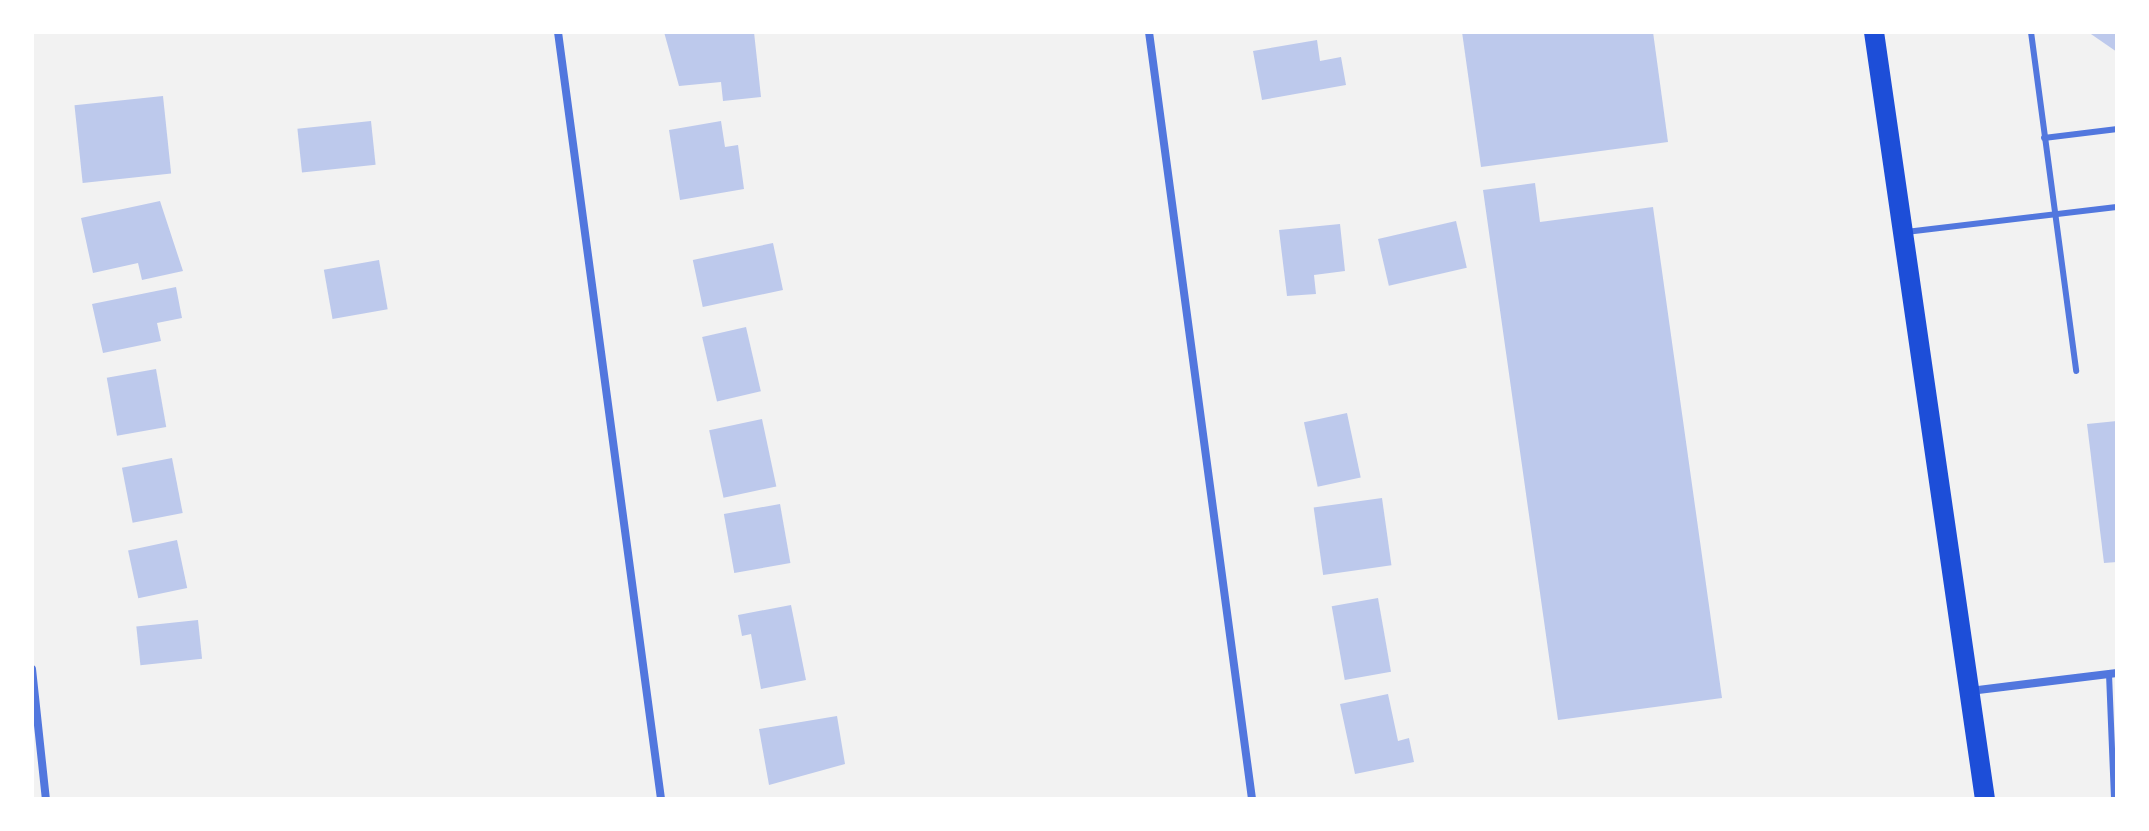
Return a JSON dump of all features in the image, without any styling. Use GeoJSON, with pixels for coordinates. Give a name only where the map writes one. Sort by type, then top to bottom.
{"type":"FeatureCollection","features":[{"type":"Feature","properties":{"kind":"main road"},"geometry":{"type":"LineString","coordinates":[[1874,32],[1985,799]]}},
{"type":"Feature","properties":{"kind":"street"},"geometry":{"type":"LineString","coordinates":[[558,32],[661,799]]}},
{"type":"Feature","properties":{"kind":"street"},"geometry":{"type":"LineString","coordinates":[[1149,32],[1252,799]]}},
{"type":"Feature","properties":{"kind":"street"},"geometry":{"type":"LineString","coordinates":[[32,669],[46,799]]}},
{"type":"Feature","properties":{"kind":"street"},"geometry":{"type":"LineString","coordinates":[[1970,691],[2113,674]]}},
{"type":"Feature","properties":{"kind":"lane"},"geometry":{"type":"LineString","coordinates":[[2031,32],[2076,371]]}},
{"type":"Feature","properties":{"kind":"lane"},"geometry":{"type":"LineString","coordinates":[[2044,138],[2117,129]]}},
{"type":"Feature","properties":{"kind":"lane"},"geometry":{"type":"LineString","coordinates":[[1902,232],[2117,207]]}},
{"type":"Feature","properties":{"kind":"lane"},"geometry":{"type":"LineString","coordinates":[[2113,674],[2114,799]]}},
{"type":"Feature","properties":{"kind":"building"},"geometry":{"type":"Polygon","coordinates":[[[664,32],[754,32],[761,97],[723,101],[721,82],[679,86],[664,32]]]}},
{"type":"Feature","properties":{"kind":"building"},"geometry":{"type":"Polygon","coordinates":[[[1462,32],[1653,32],[1668,142],[1481,167],[1462,32]]]}},
{"type":"Feature","properties":{"kind":"building"},"geometry":{"type":"Polygon","coordinates":[[[2088,32],[2117,32],[2117,52],[2088,32]]]}},
{"type":"Feature","properties":{"kind":"building"},"geometry":{"type":"Polygon","coordinates":[[[1317,40],[1320,61],[1341,57],[1346,85],[1262,100],[1253,51],[1317,40]]]}},
{"type":"Feature","properties":{"kind":"building"},"geometry":{"type":"Polygon","coordinates":[[[163,96],[171,174],[83,183],[74,105],[163,96]]]}},
{"type":"Feature","properties":{"kind":"building"},"geometry":{"type":"Polygon","coordinates":[[[371,121],[376,165],[302,172],[297,129],[371,121]]]}},
{"type":"Feature","properties":{"kind":"building"},"geometry":{"type":"Polygon","coordinates":[[[721,121],[725,147],[738,145],[744,189],[680,200],[669,130],[721,121]]]}},
{"type":"Feature","properties":{"kind":"building"},"geometry":{"type":"Polygon","coordinates":[[[1535,183],[1540,222],[1653,207],[1722,698],[1558,720],[1483,190],[1535,183]]]}},
{"type":"Feature","properties":{"kind":"building"},"geometry":{"type":"Polygon","coordinates":[[[160,201],[183,271],[142,280],[138,263],[93,273],[81,218],[160,201]]]}},
{"type":"Feature","properties":{"kind":"building"},"geometry":{"type":"Polygon","coordinates":[[[1456,221],[1467,268],[1389,286],[1378,239],[1456,221]]]}},
{"type":"Feature","properties":{"kind":"building"},"geometry":{"type":"Polygon","coordinates":[[[1340,224],[1345,271],[1314,275],[1316,294],[1287,296],[1279,230],[1340,224]]]}},
{"type":"Feature","properties":{"kind":"building"},"geometry":{"type":"Polygon","coordinates":[[[773,243],[783,290],[703,307],[693,260],[773,243]]]}},
{"type":"Feature","properties":{"kind":"building"},"geometry":{"type":"Polygon","coordinates":[[[379,260],[388,309],[333,319],[324,270],[379,260]]]}},
{"type":"Feature","properties":{"kind":"building"},"geometry":{"type":"Polygon","coordinates":[[[176,287],[182,318],[157,323],[161,341],[103,353],[92,304],[176,287]]]}},
{"type":"Feature","properties":{"kind":"building"},"geometry":{"type":"Polygon","coordinates":[[[746,327],[761,391],[717,401],[702,337],[746,327]]]}},
{"type":"Feature","properties":{"kind":"building"},"geometry":{"type":"Polygon","coordinates":[[[156,369],[166,427],[117,436],[107,378],[156,369]]]}},
{"type":"Feature","properties":{"kind":"building"},"geometry":{"type":"Polygon","coordinates":[[[1347,413],[1361,478],[1318,487],[1304,422],[1347,413]]]}},
{"type":"Feature","properties":{"kind":"building"},"geometry":{"type":"Polygon","coordinates":[[[762,419],[776,486],[724,498],[709,430],[762,419]]]}},
{"type":"Feature","properties":{"kind":"building"},"geometry":{"type":"Polygon","coordinates":[[[2117,421],[2117,562],[2104,563],[2087,424],[2117,421]]]}},
{"type":"Feature","properties":{"kind":"building"},"geometry":{"type":"Polygon","coordinates":[[[172,458],[183,513],[133,523],[122,468],[172,458]]]}},
{"type":"Feature","properties":{"kind":"building"},"geometry":{"type":"Polygon","coordinates":[[[1382,498],[1391,565],[1323,575],[1314,508],[1382,498]]]}},
{"type":"Feature","properties":{"kind":"building"},"geometry":{"type":"Polygon","coordinates":[[[780,504],[790,563],[734,573],[724,514],[780,504]]]}},
{"type":"Feature","properties":{"kind":"building"},"geometry":{"type":"Polygon","coordinates":[[[177,540],[187,588],[138,598],[128,550],[177,540]]]}},
{"type":"Feature","properties":{"kind":"building"},"geometry":{"type":"Polygon","coordinates":[[[1378,598],[1391,672],[1345,680],[1332,606],[1378,598]]]}},
{"type":"Feature","properties":{"kind":"building"},"geometry":{"type":"Polygon","coordinates":[[[791,605],[806,680],[761,689],[751,634],[742,636],[738,615],[791,605]]]}},
{"type":"Feature","properties":{"kind":"building"},"geometry":{"type":"Polygon","coordinates":[[[198,620],[202,659],[140,665],[136,626],[198,620]]]}},
{"type":"Feature","properties":{"kind":"building"},"geometry":{"type":"Polygon","coordinates":[[[1388,694],[1398,741],[1409,738],[1414,762],[1355,774],[1340,704],[1388,694]]]}},
{"type":"Feature","properties":{"kind":"building"},"geometry":{"type":"Polygon","coordinates":[[[837,716],[845,764],[769,785],[759,729],[837,716]]]}}]}
